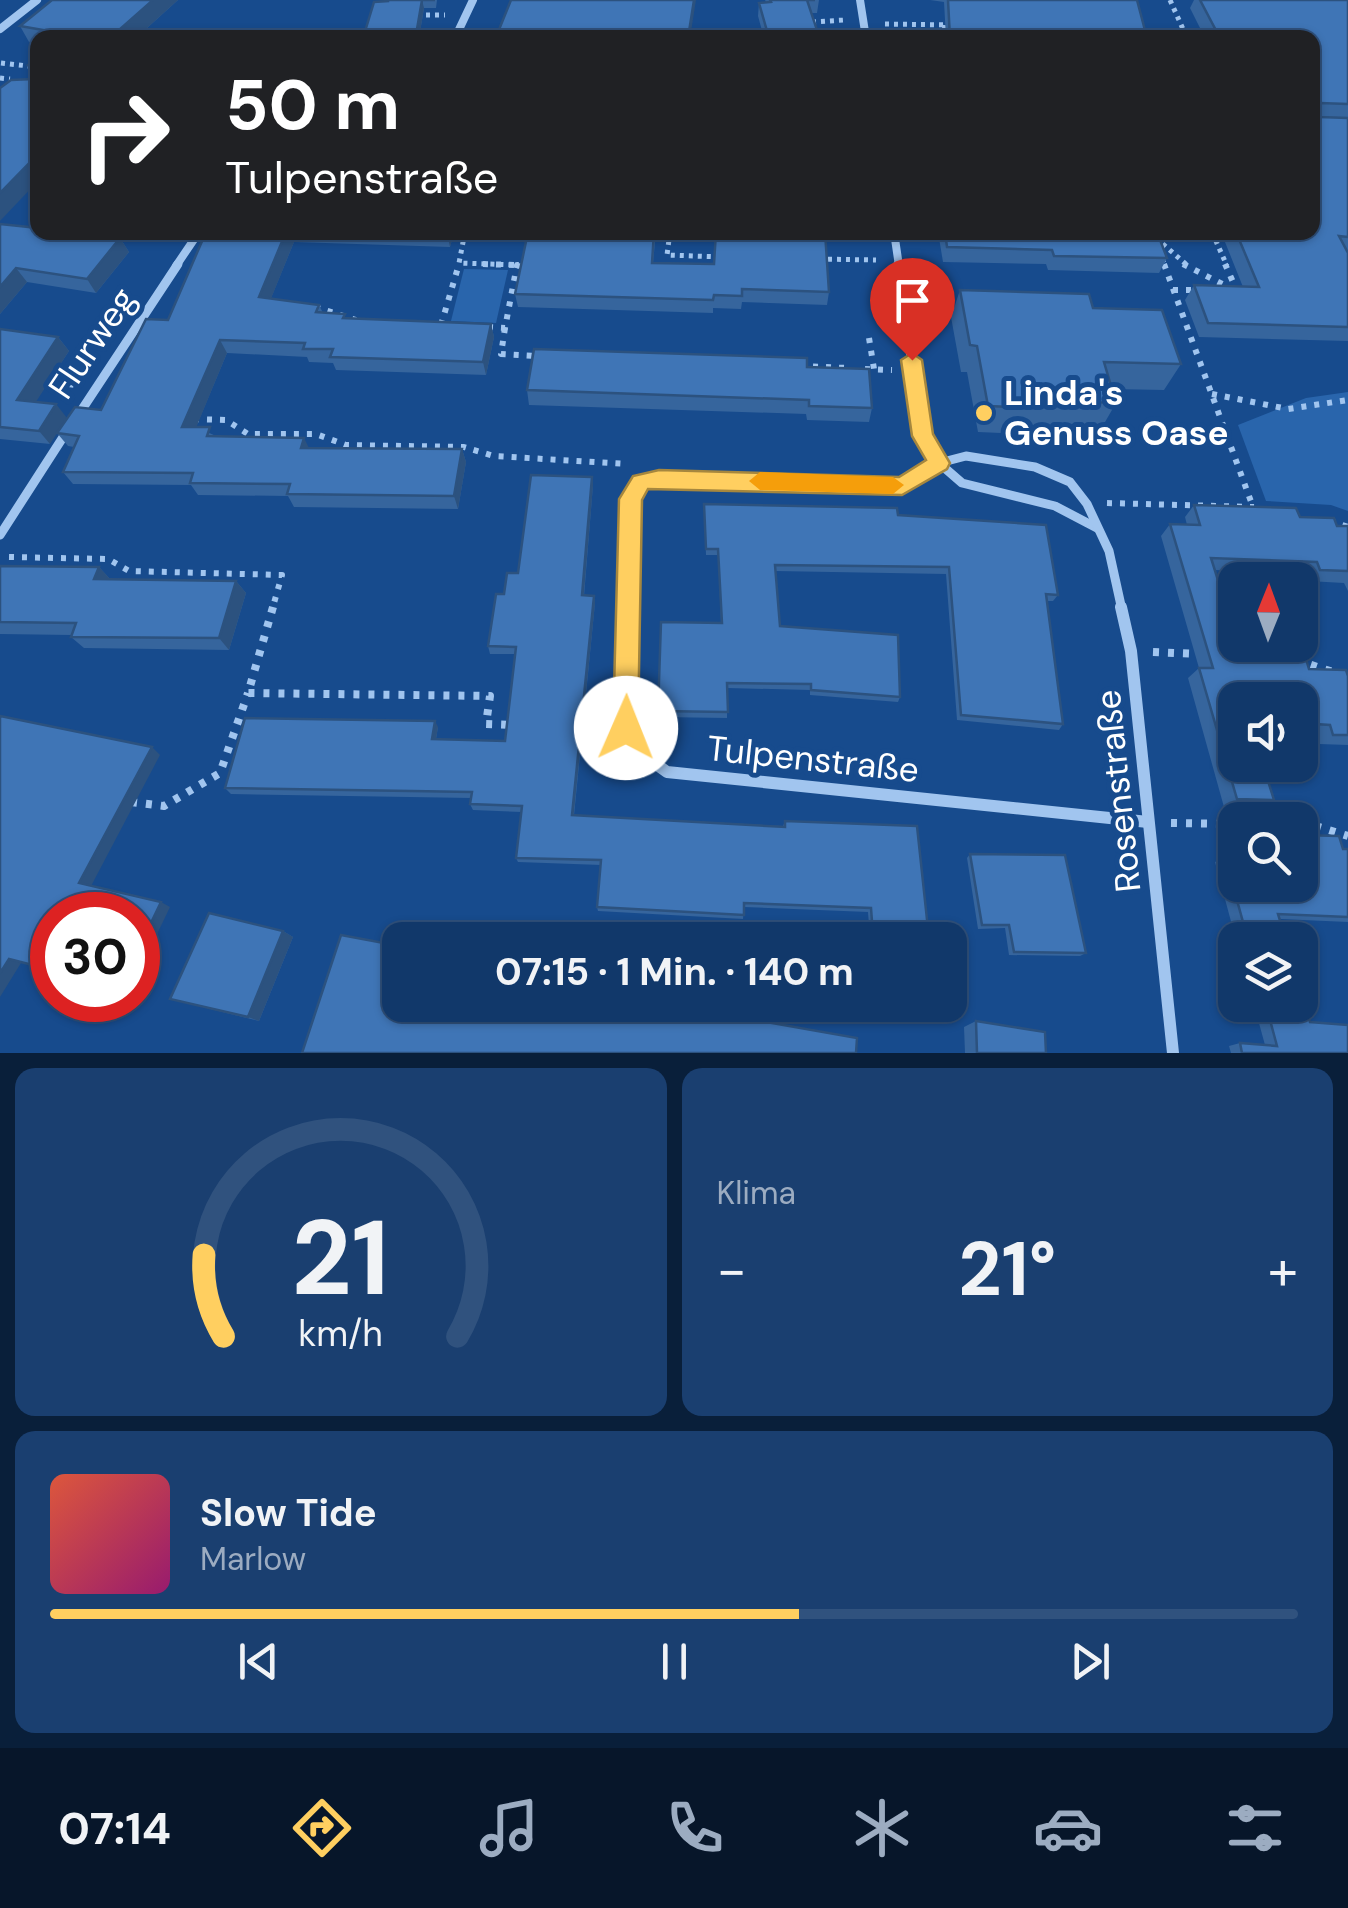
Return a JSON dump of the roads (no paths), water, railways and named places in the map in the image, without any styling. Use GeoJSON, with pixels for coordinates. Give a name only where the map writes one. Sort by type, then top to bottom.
{"type":"FeatureCollection","features":[{"type":"Feature","properties":{"kind":"street"},"geometry":{"type":"LineString","coordinates":[[0,29],[37,0]]}},
{"type":"Feature","properties":{"kind":"street"},"geometry":{"type":"LineString","coordinates":[[459,30],[473,0]]}},
{"type":"Feature","properties":{"kind":"street"},"geometry":{"type":"LineString","coordinates":[[860,0],[865,30]]}},
{"type":"Feature","properties":{"kind":"street","name":"Flurweg"},"geometry":{"type":"LineString","coordinates":[[0,535],[194,240]]}},
{"type":"Feature","properties":{"kind":"street"},"geometry":{"type":"LineString","coordinates":[[895,240],[922,436],[940,463],[962,483],[1055,506],[1098,528]]}},
{"type":"Feature","properties":{"kind":"street","name":"Rosenstraße"},"geometry":{"type":"LineString","coordinates":[[940,463],[966,456],[1035,467],[1070,482],[1098,528],[1119,583],[1131,651],[1173,1053]]}},
{"type":"Feature","properties":{"kind":"street","name":"Tulpenstraße"},"geometry":{"type":"LineString","coordinates":[[940,463],[902,486],[659,478],[641,482],[630,499],[626,728],[633,746],[667,772],[1148,822]]}},
{"type":"Feature","properties":{"kind":"place","name":"Linda's Genuss Oase"},"geometry":{"type":"Point","coordinates":[984,413]}}]}
